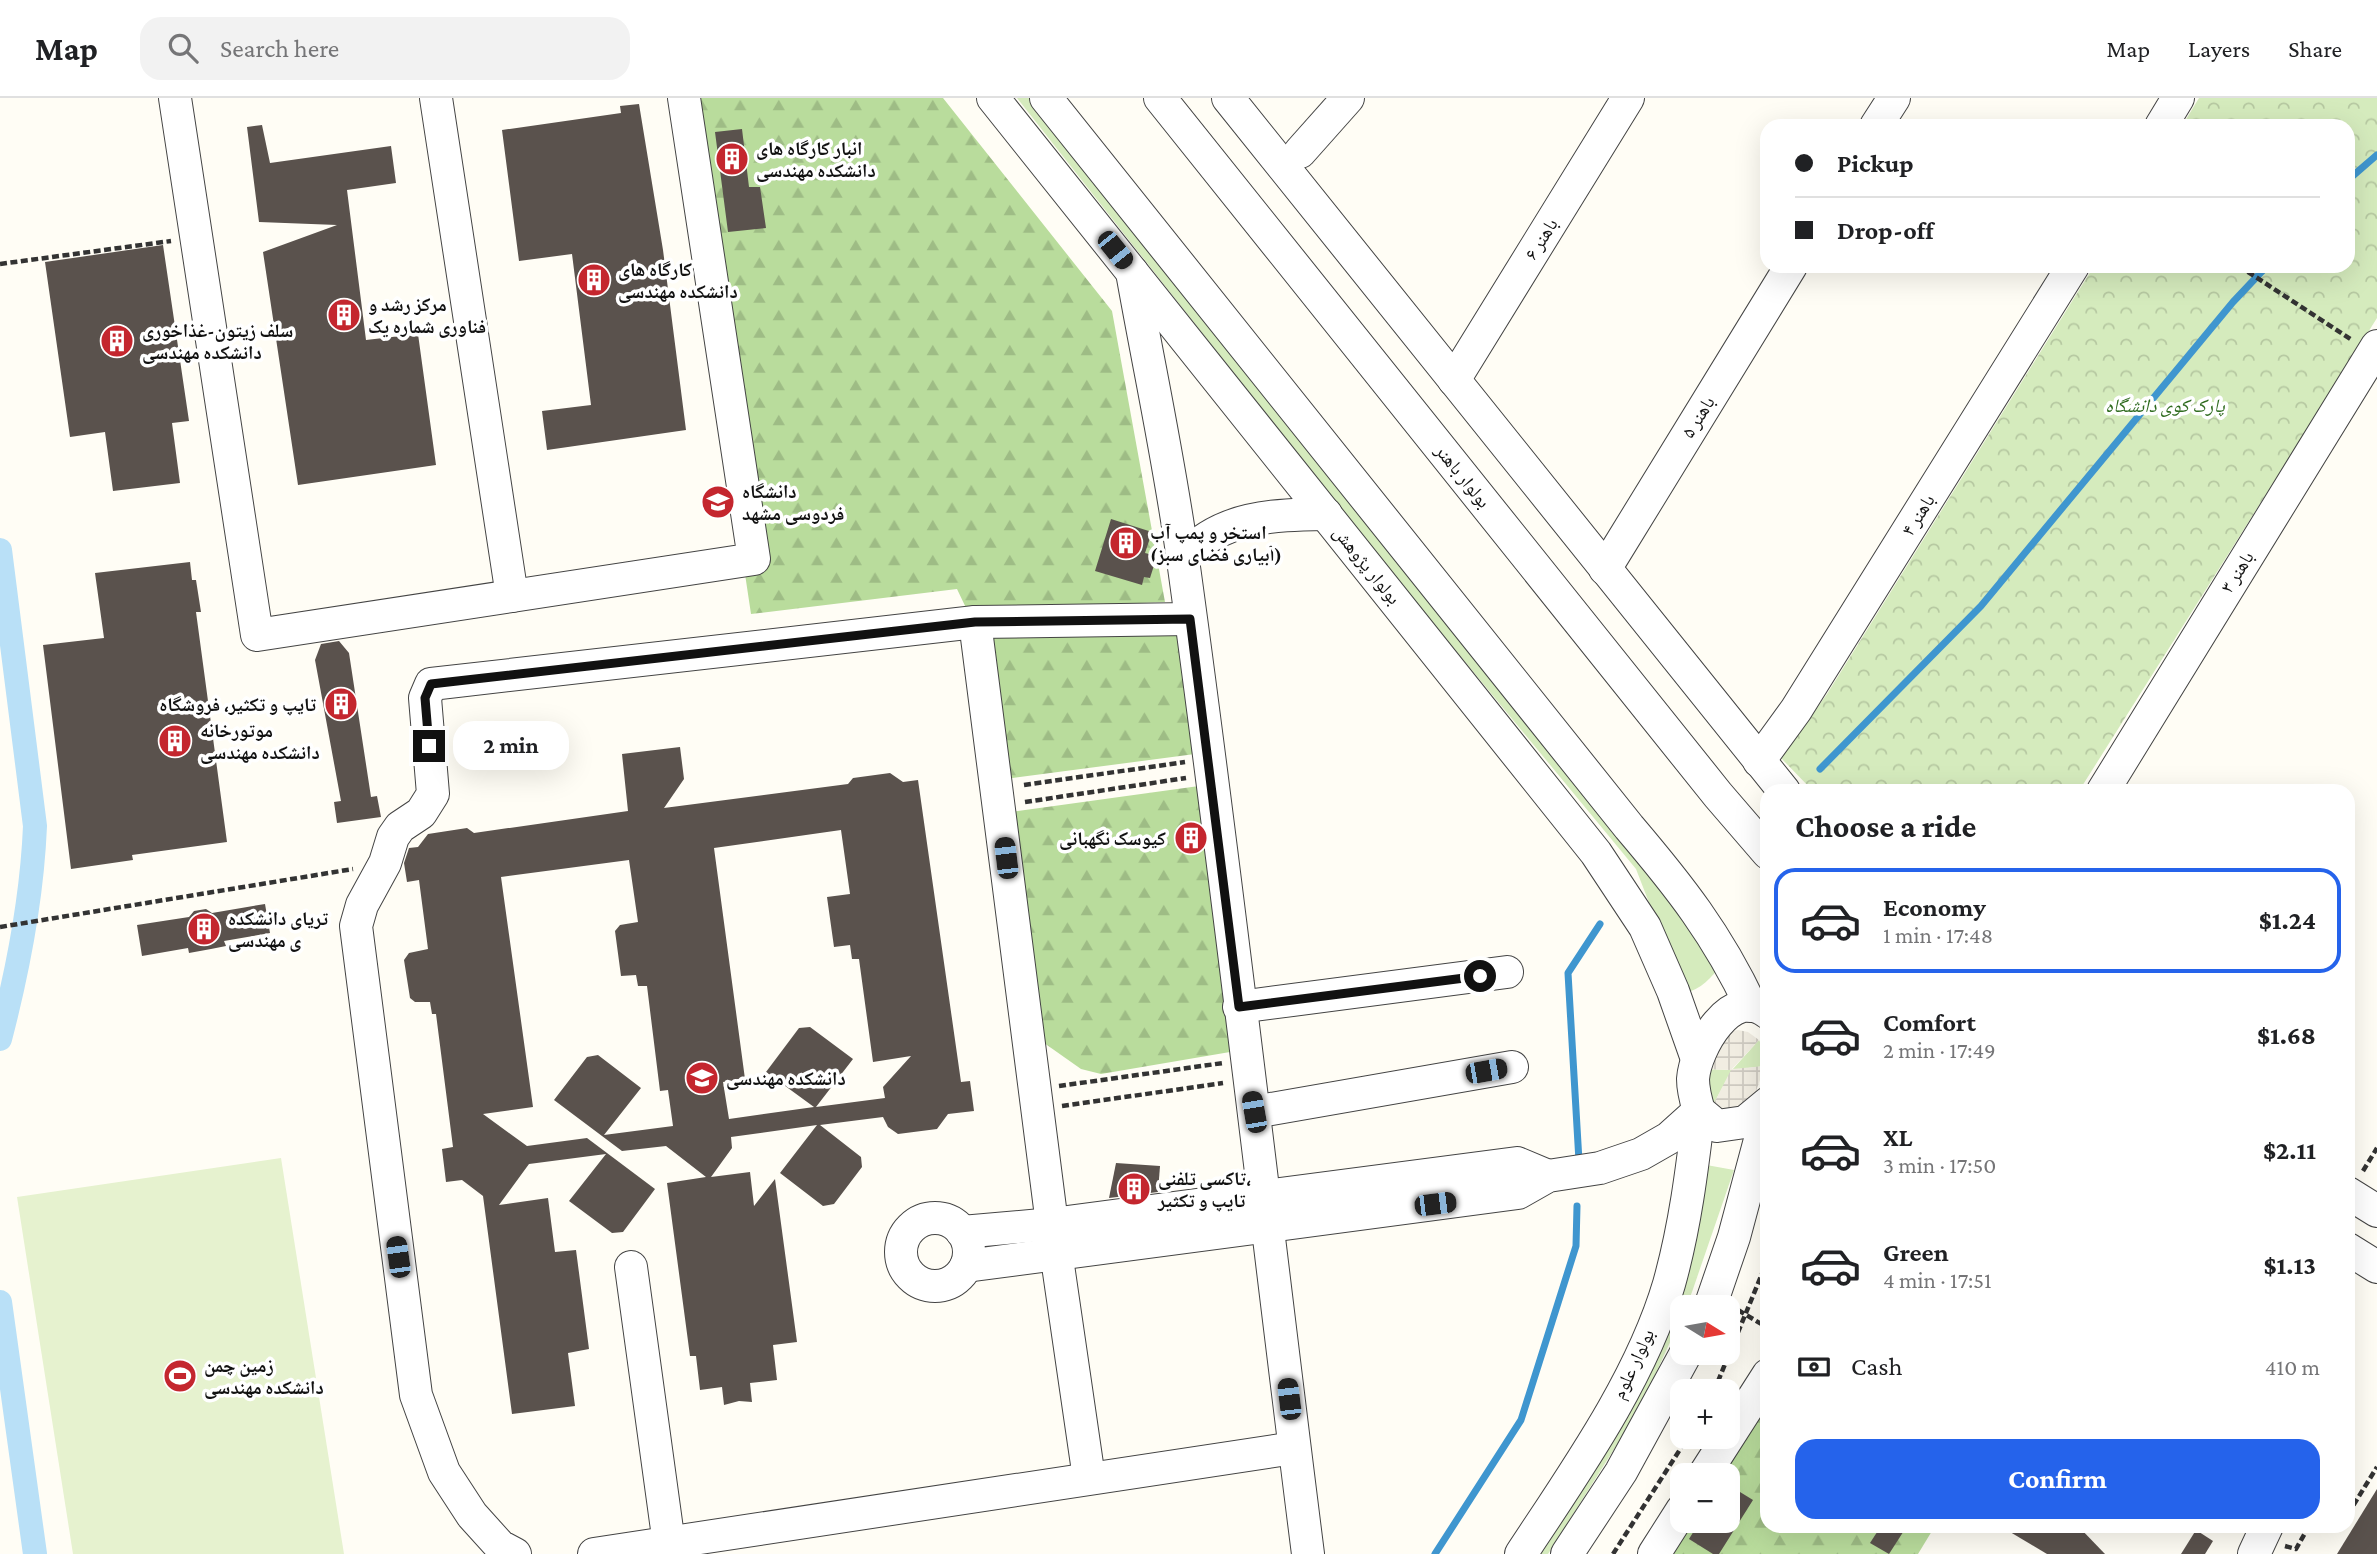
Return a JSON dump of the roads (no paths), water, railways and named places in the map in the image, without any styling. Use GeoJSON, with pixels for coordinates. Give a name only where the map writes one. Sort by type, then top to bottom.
{"type":"FeatureCollection","features":[{"type":"Feature","properties":{"kind":"street"},"geometry":{"type":"LineString","coordinates":[[175,98],[257,635],[754,559],[684,98]]}},
{"type":"Feature","properties":{"kind":"street"},"geometry":{"type":"LineString","coordinates":[[436,98],[512,596]]}},
{"type":"Feature","properties":{"kind":"street","name":"بولوار پژوهش"},"geometry":{"type":"LineString","coordinates":[[993,98],[1596,853],[1645,927],[1673,991],[1697,1059]]}},
{"type":"Feature","properties":{"kind":"street"},"geometry":{"type":"LineString","coordinates":[[1046,98],[1620,816],[1689,897],[1731,964],[1760,1004]]}},
{"type":"Feature","properties":{"kind":"street","name":"بولوار باهنر"},"geometry":{"type":"LineString","coordinates":[[1160,98],[1760,843]]}},
{"type":"Feature","properties":{"kind":"street"},"geometry":{"type":"LineString","coordinates":[[1228,98],[1778,784]]}},
{"type":"Feature","properties":{"kind":"street"},"geometry":{"type":"LineString","coordinates":[[1300,152],[1348,98]]}},
{"type":"Feature","properties":{"kind":"street","name":"باهنر ۶"},"geometry":{"type":"LineString","coordinates":[[1454,380],[1628,98]]}},
{"type":"Feature","properties":{"kind":"street"},"geometry":{"type":"LineString","coordinates":[[1881,119],[1894,98]]}},
{"type":"Feature","properties":{"kind":"street"},"geometry":{"type":"LineString","coordinates":[[2165,119],[2178,98]]}},
{"type":"Feature","properties":{"kind":"street"},"geometry":{"type":"LineString","coordinates":[[1132,272],[1183,558],[1267,1210],[1308,1554]]}},
{"type":"Feature","properties":{"kind":"street","name":"باهنر ۵"},"geometry":{"type":"LineString","coordinates":[[1605,569],[1787,273]]}},
{"type":"Feature","properties":{"kind":"street","name":"باهنر ۴"},"geometry":{"type":"LineString","coordinates":[[1759,761],[1796,710],[2069,273]]}},
{"type":"Feature","properties":{"kind":"street"},"geometry":{"type":"LineString","coordinates":[[1343,326],[1384,293]]}},
{"type":"Feature","properties":{"kind":"street","name":"باهنر ۳"},"geometry":{"type":"LineString","coordinates":[[2106,784],[2376,352]]}},
{"type":"Feature","properties":{"kind":"street"},"geometry":{"type":"LineString","coordinates":[[1183,558],[1225,526],[1271,515],[1326,514]]}},
{"type":"Feature","properties":{"kind":"street"},"geometry":{"type":"LineString","coordinates":[[515,1554],[500,1546],[472,1515],[444,1472],[416,1395],[356,926],[362,905],[384,863],[393,837],[400,827],[421,813],[433,794],[425,698],[431,684],[975,622],[1190,619]]}},
{"type":"Feature","properties":{"kind":"street"},"geometry":{"type":"LineString","coordinates":[[975,622],[1054,1239],[1089,1478]]}},
{"type":"Feature","properties":{"kind":"street"},"geometry":{"type":"LineString","coordinates":[[1239,1007],[1507,972]]}},
{"type":"Feature","properties":{"kind":"street"},"geometry":{"type":"LineString","coordinates":[[1697,1059],[1704,1042],[1719,1021],[1734,1010],[1760,1005]]}},
{"type":"Feature","properties":{"kind":"street","name":"بولوار علوم"},"geometry":{"type":"LineString","coordinates":[[1521,1554],[1600,1434],[1637,1361],[1668,1287],[1685,1222],[1699,1111],[1693,1079],[1697,1059]]}},
{"type":"Feature","properties":{"kind":"street"},"geometry":{"type":"LineString","coordinates":[[1254,1112],[1512,1067]]}},
{"type":"Feature","properties":{"kind":"street"},"geometry":{"type":"LineString","coordinates":[[966,1266],[1054,1239],[1267,1210],[1518,1193],[1548,1176],[1600,1168],[1641,1154],[1670,1139],[1699,1111],[1717,1126],[1730,1126],[1745,1122],[1760,1110]]}},
{"type":"Feature","properties":{"kind":"street"},"geometry":{"type":"LineString","coordinates":[[1714,1295],[1734,1237],[1760,1140]]}},
{"type":"Feature","properties":{"kind":"street"},"geometry":{"type":"LineString","coordinates":[[2355,1198],[2377,1212]]}},
{"type":"Feature","properties":{"kind":"street"},"geometry":{"type":"LineString","coordinates":[[962,1232],[969,1254],[966,1266],[950,1283],[927,1286],[916,1281],[902,1262],[903,1238],[920,1222],[943,1219],[962,1232],[1054,1239]]}},
{"type":"Feature","properties":{"kind":"street"},"geometry":{"type":"LineString","coordinates":[[2355,1253],[2377,1267]]}},
{"type":"Feature","properties":{"kind":"street"},"geometry":{"type":"LineString","coordinates":[[631,1268],[669,1544]]}},
{"type":"Feature","properties":{"kind":"street","name":"بولوار علوم"},"geometry":{"type":"LineString","coordinates":[[1567,1554],[1621,1472],[1679,1365]]}},
{"type":"Feature","properties":{"kind":"street"},"geometry":{"type":"LineString","coordinates":[[1712,1463],[1760,1388]]}},
{"type":"Feature","properties":{"kind":"street"},"geometry":{"type":"LineString","coordinates":[[594,1554],[1294,1448]]}},
{"type":"Feature","properties":{"kind":"street"},"geometry":{"type":"LineString","coordinates":[[1654,1554],[1670,1529]]}},
{"type":"Feature","properties":{"kind":"street"},"geometry":{"type":"LineString","coordinates":[[2254,1554],[2264,1533]]}},
{"type":"Feature","properties":{"kind":"waterway"},"geometry":{"type":"LineString","coordinates":[[2355,174],[2377,155]]}},
{"type":"Feature","properties":{"kind":"waterway"},"geometry":{"type":"LineString","coordinates":[[1820,769],[1981,606],[2233,302],[2260,273]]}},
{"type":"Feature","properties":{"kind":"waterway"},"geometry":{"type":"LineString","coordinates":[[0,550],[35,826],[23,934],[0,1039]]}},
{"type":"Feature","properties":{"kind":"waterway"},"geometry":{"type":"LineString","coordinates":[[1579,1161],[1568,973],[1600,924]]}},
{"type":"Feature","properties":{"kind":"waterway"},"geometry":{"type":"LineString","coordinates":[[1435,1554],[1521,1420],[1576,1246],[1577,1206]]}},
{"type":"Feature","properties":{"kind":"waterway"},"geometry":{"type":"LineString","coordinates":[[0,1302],[35,1554]]}},
{"type":"Feature","properties":{"kind":"place","name":"انبار کارگاه های دانشکده مهندسی"},"geometry":{"type":"Point","coordinates":[732,159]}},
{"type":"Feature","properties":{"kind":"place","name":"کارگاه های دانشکده مهندسی"},"geometry":{"type":"Point","coordinates":[594,280]}},
{"type":"Feature","properties":{"kind":"place","name":"مرکز رشد و فناوری شماره یک"},"geometry":{"type":"Point","coordinates":[344,315]}},
{"type":"Feature","properties":{"kind":"place","name":"سلف زیتون-غذاخوری دانشکده مهندسی"},"geometry":{"type":"Point","coordinates":[117,341]}},
{"type":"Feature","properties":{"kind":"place","name":"دانشگاه فردوسی مشهد"},"geometry":{"type":"Point","coordinates":[718,502]}},
{"type":"Feature","properties":{"kind":"place","name":"استخر و پمپ آب (آبیاری فضای سبز)"},"geometry":{"type":"Point","coordinates":[1126,543]}},
{"type":"Feature","properties":{"kind":"place","name":"تایپ و تکثیر، فروشگاه"},"geometry":{"type":"Point","coordinates":[341,704]}},
{"type":"Feature","properties":{"kind":"place","name":"موتورخانه دانشکده مهندسی"},"geometry":{"type":"Point","coordinates":[175,741]}},
{"type":"Feature","properties":{"kind":"place","name":"کیوسک نگهبانی"},"geometry":{"type":"Point","coordinates":[1191,838]}},
{"type":"Feature","properties":{"kind":"place","name":"تریای دانشکده ی مهندسی"},"geometry":{"type":"Point","coordinates":[204,929]}},
{"type":"Feature","properties":{"kind":"place","name":"دانشکده مهندسی"},"geometry":{"type":"Point","coordinates":[702,1078]}},
{"type":"Feature","properties":{"kind":"place","name":"تاکسی تلفنی، تایپ و تکثیر"},"geometry":{"type":"Point","coordinates":[1134,1189]}},
{"type":"Feature","properties":{"kind":"place","name":"زمین چمن دانشکده مهندسی"},"geometry":{"type":"Point","coordinates":[180,1376]}},
{"type":"Feature","properties":{"kind":"park label","name":"پارک کوی دانشگاه"},"geometry":{"type":"Point","coordinates":[2165,405]}}]}
